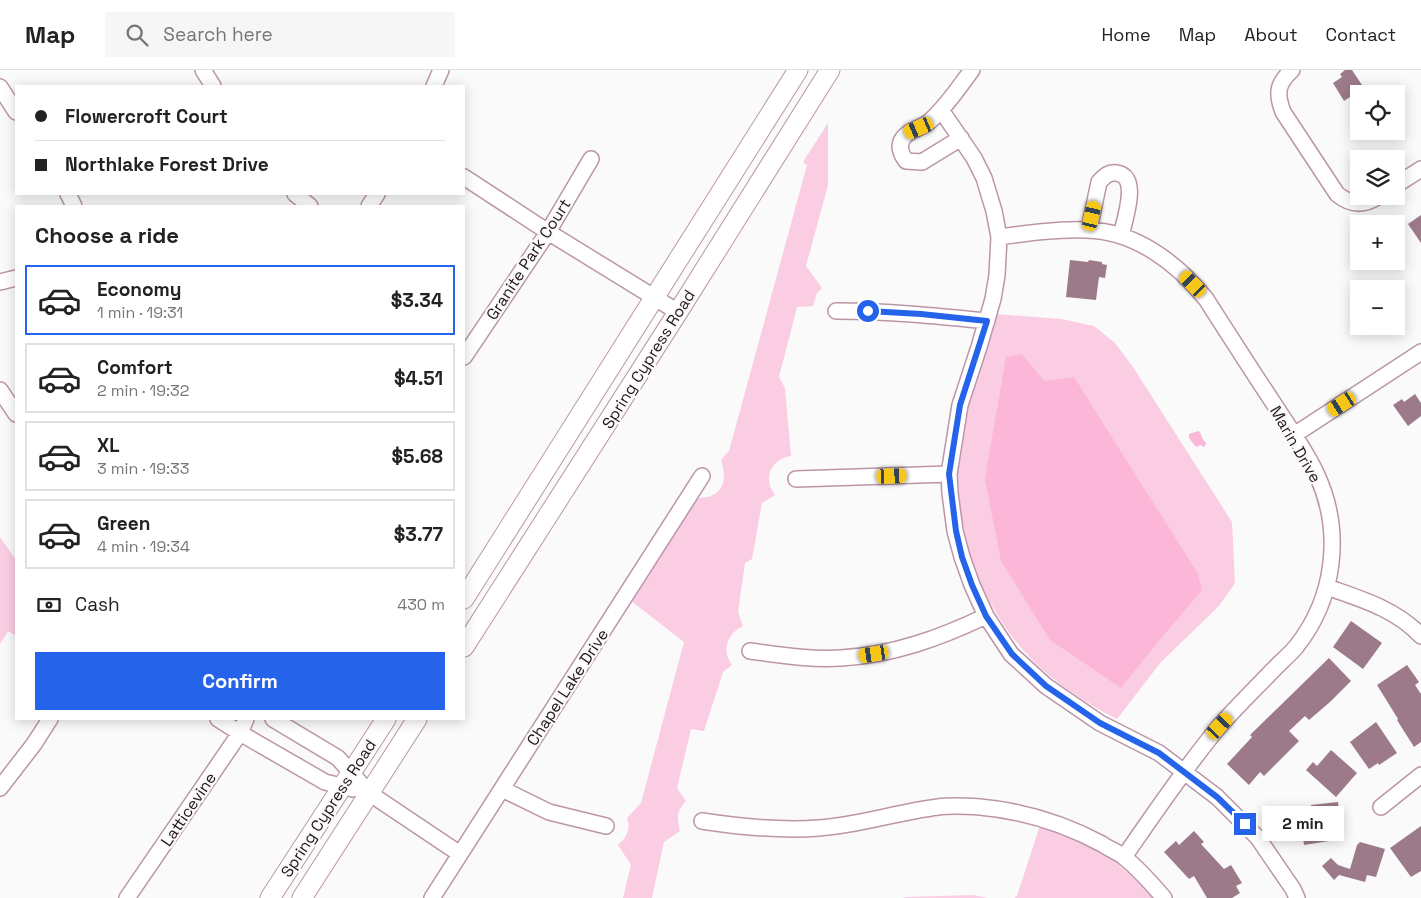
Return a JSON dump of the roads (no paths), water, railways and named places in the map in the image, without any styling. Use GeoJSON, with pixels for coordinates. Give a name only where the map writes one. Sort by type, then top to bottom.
{"type":"FeatureCollection","features":[{"type":"Feature","properties":{"kind":"main road","name":"Spring Cypress Road"},"geometry":{"type":"LineString","coordinates":[[465,597],[798,70]]}},
{"type":"Feature","properties":{"kind":"main road","name":"Spring Cypress Road"},"geometry":{"type":"LineString","coordinates":[[465,645],[830,70]]}},
{"type":"Feature","properties":{"kind":"main road"},"geometry":{"type":"LineString","coordinates":[[497,547],[519,561]]}},
{"type":"Feature","properties":{"kind":"main road","name":"Spring Cypress Road"},"geometry":{"type":"LineString","coordinates":[[270,898],[385,720]]}},
{"type":"Feature","properties":{"kind":"main road","name":"Spring Cypress Road"},"geometry":{"type":"LineString","coordinates":[[302,898],[416,720]]}},
{"type":"Feature","properties":{"kind":"street"},"geometry":{"type":"LineString","coordinates":[[203,70],[212,85]]}},
{"type":"Feature","properties":{"kind":"street"},"geometry":{"type":"LineString","coordinates":[[434,85],[441,70]]}},
{"type":"Feature","properties":{"kind":"street"},"geometry":{"type":"LineString","coordinates":[[961,138],[922,162],[906,161],[901,154],[900,146],[903,138],[909,132],[929,122],[941,110],[972,70]]}},
{"type":"Feature","properties":{"kind":"street"},"geometry":{"type":"LineString","coordinates":[[1292,70],[1283,79],[1279,89],[1278,98],[1283,112],[1337,194],[1350,202]]}},
{"type":"Feature","properties":{"kind":"street"},"geometry":{"type":"LineString","coordinates":[[0,87],[15,110]]}},
{"type":"Feature","properties":{"kind":"street"},"geometry":{"type":"LineString","coordinates":[[941,110],[974,158],[984,178],[994,211],[999,237],[997,274],[993,299],[960,405],[949,474],[950,493],[958,540],[972,585],[986,616],[1012,654],[1046,686],[1100,723],[1159,753],[1217,797],[1258,838],[1297,898]]}},
{"type":"Feature","properties":{"kind":"street","name":"Granite Park Court"},"geometry":{"type":"LineString","coordinates":[[465,356],[548,232],[591,159]]}},
{"type":"Feature","properties":{"kind":"street"},"geometry":{"type":"LineString","coordinates":[[1405,179],[1421,169]]}},
{"type":"Feature","properties":{"kind":"street"},"geometry":{"type":"LineString","coordinates":[[1089,230],[1100,182],[1103,177],[1111,172],[1120,173],[1126,178],[1130,193],[1121,236]]}},
{"type":"Feature","properties":{"kind":"street"},"geometry":{"type":"LineString","coordinates":[[465,178],[548,232],[678,312]]}},
{"type":"Feature","properties":{"kind":"street"},"geometry":{"type":"LineString","coordinates":[[296,195],[309,205]]}},
{"type":"Feature","properties":{"kind":"street","name":"Marin Drive"},"geometry":{"type":"LineString","coordinates":[[999,237],[1045,231],[1089,230],[1131,239],[1165,258],[1180,270],[1206,299],[1294,435],[1309,460],[1324,492],[1330,518],[1332,566],[1328,587],[1319,610],[1308,630],[1296,648],[1220,726],[1184,771],[1124,857]]}},
{"type":"Feature","properties":{"kind":"street"},"geometry":{"type":"LineString","coordinates":[[0,282],[15,278]]}},
{"type":"Feature","properties":{"kind":"street"},"geometry":{"type":"LineString","coordinates":[[836,311],[921,314],[987,321]]}},
{"type":"Feature","properties":{"kind":"street"},"geometry":{"type":"LineString","coordinates":[[1294,435],[1421,352]]}},
{"type":"Feature","properties":{"kind":"street"},"geometry":{"type":"LineString","coordinates":[[0,390],[15,412]]}},
{"type":"Feature","properties":{"kind":"street"},"geometry":{"type":"LineString","coordinates":[[796,479],[949,474]]}},
{"type":"Feature","properties":{"kind":"street","name":"Chapel Lake Drive"},"geometry":{"type":"LineString","coordinates":[[432,898],[702,476]]}},
{"type":"Feature","properties":{"kind":"street"},"geometry":{"type":"LineString","coordinates":[[1328,587],[1390,612],[1421,636]]}},
{"type":"Feature","properties":{"kind":"street"},"geometry":{"type":"LineString","coordinates":[[750,651],[807,658],[861,656],[916,645],[986,616]]}},
{"type":"Feature","properties":{"kind":"street"},"geometry":{"type":"LineString","coordinates":[[0,788],[29,751],[49,720]]}},
{"type":"Feature","properties":{"kind":"street"},"geometry":{"type":"LineString","coordinates":[[220,720],[325,782],[347,780],[460,854]]}},
{"type":"Feature","properties":{"kind":"street","name":"Latticevine"},"geometry":{"type":"LineString","coordinates":[[128,898],[240,733],[246,720]]}},
{"type":"Feature","properties":{"kind":"street"},"geometry":{"type":"LineString","coordinates":[[275,720],[338,758],[347,780]]}},
{"type":"Feature","properties":{"kind":"street"},"geometry":{"type":"LineString","coordinates":[[1381,806],[1421,775]]}},
{"type":"Feature","properties":{"kind":"street"},"geometry":{"type":"LineString","coordinates":[[502,789],[549,812],[606,826]]}},
{"type":"Feature","properties":{"kind":"street"},"geometry":{"type":"LineString","coordinates":[[702,821],[778,830],[819,828],[864,822],[940,806],[1000,809],[1030,814],[1067,827],[1124,857],[1150,881],[1164,898]]}}]}
